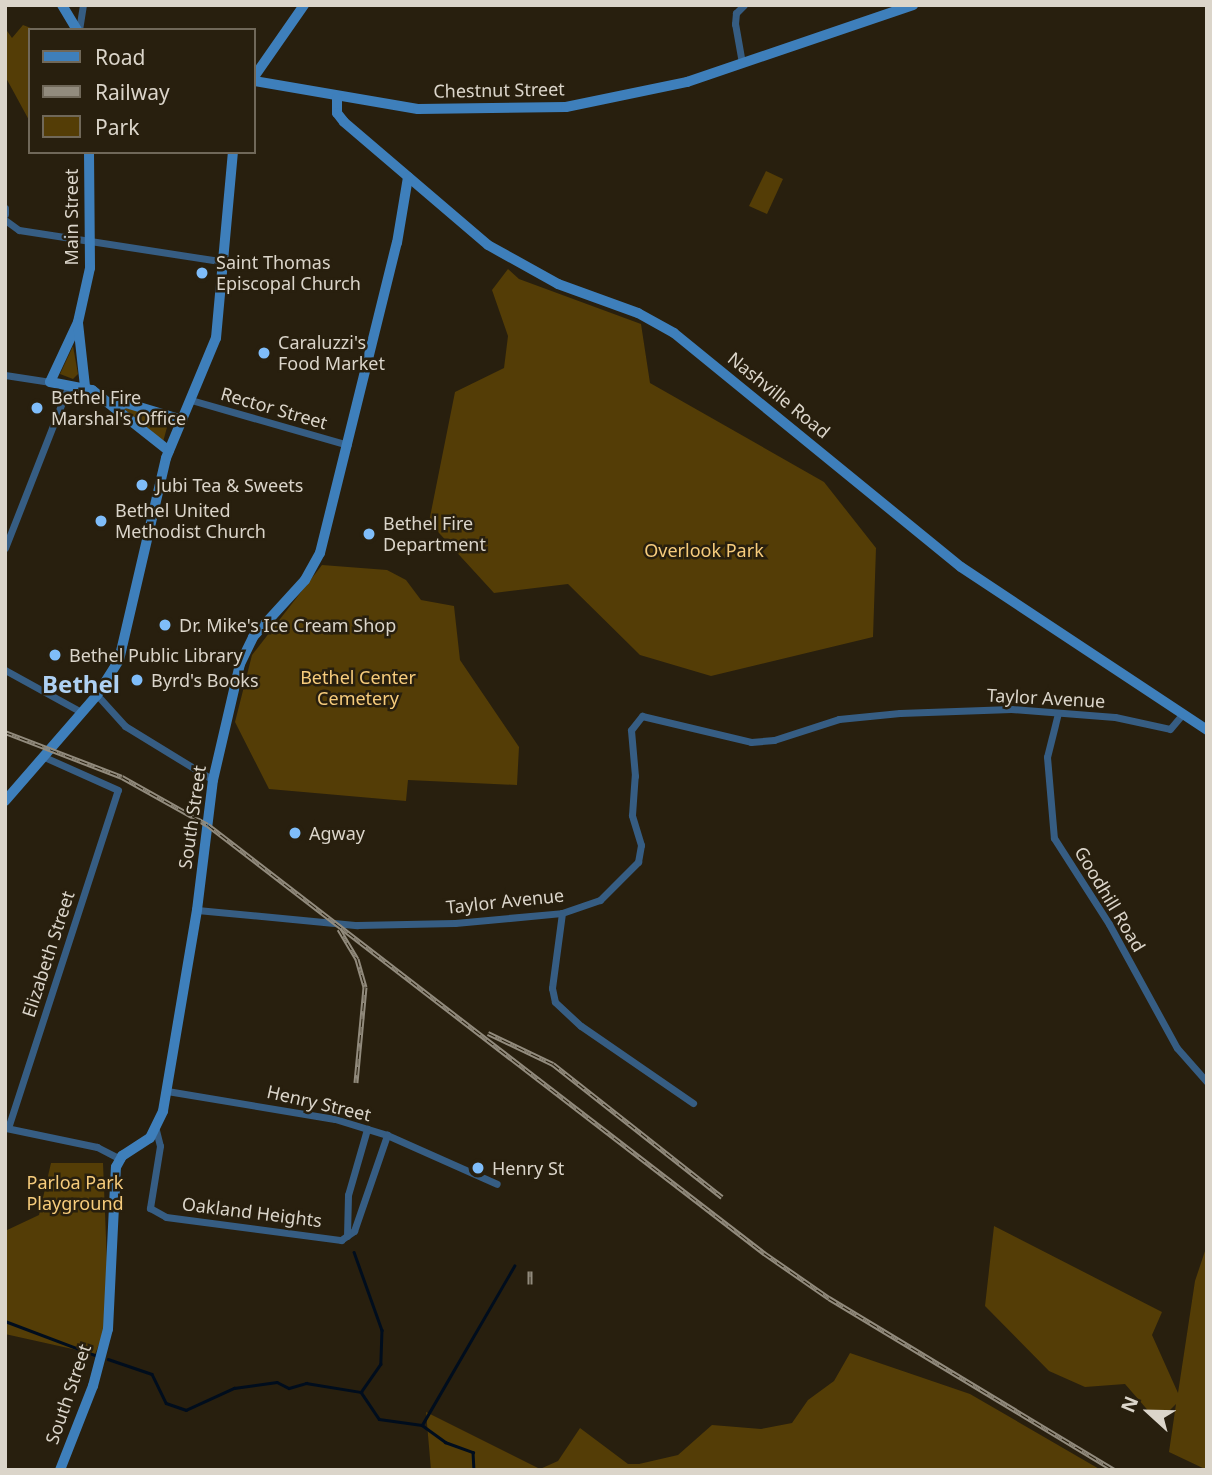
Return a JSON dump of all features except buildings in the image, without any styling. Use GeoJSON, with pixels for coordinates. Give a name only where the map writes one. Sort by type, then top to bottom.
{"type":"FeatureCollection","features":[{"type":"Feature","properties":{"kind":"street"},"geometry":{"type":"LineString","coordinates":[[62,5],[77,28]]}},
{"type":"Feature","properties":{"kind":"street"},"geometry":{"type":"LineString","coordinates":[[78,28],[83,5]]}},
{"type":"Feature","properties":{"kind":"street"},"geometry":{"type":"LineString","coordinates":[[293,20],[298,5]]}},
{"type":"Feature","properties":{"kind":"street"},"geometry":{"type":"LineString","coordinates":[[256,76],[304,5]]}},
{"type":"Feature","properties":{"kind":"street"},"geometry":{"type":"LineString","coordinates":[[730,5],[736,13],[742,63]]}},
{"type":"Feature","properties":{"kind":"street"},"geometry":{"type":"LineString","coordinates":[[736,13],[744,5]]}},
{"type":"Feature","properties":{"kind":"street","name":"Chestnut Street"},"geometry":{"type":"LineString","coordinates":[[256,79],[337,98],[437,110],[566,107],[620,99],[742,63],[913,5]]}},
{"type":"Feature","properties":{"kind":"street","name":"Nashville Road"},"geometry":{"type":"LineString","coordinates":[[337,98],[340,118],[488,245],[520,265],[638,313],[674,332],[961,567],[1181,716],[1207,730]]}},
{"type":"Feature","properties":{"kind":"street","name":"Main Street"},"geometry":{"type":"LineString","coordinates":[[50,382],[78,322],[92,243],[89,154]]}},
{"type":"Feature","properties":{"kind":"street"},"geometry":{"type":"LineString","coordinates":[[5,801],[97,695],[118,660],[127,633],[169,451],[216,338],[233,154]]}},
{"type":"Feature","properties":{"kind":"street","name":"South Street"},"geometry":{"type":"LineString","coordinates":[[156,1130],[167,1091],[197,910],[213,780],[240,664],[253,637],[305,580],[320,552],[397,243],[408,177]]}},
{"type":"Feature","properties":{"kind":"street"},"geometry":{"type":"LineString","coordinates":[[5,208],[5,214]]}},
{"type":"Feature","properties":{"kind":"street"},"geometry":{"type":"LineString","coordinates":[[5,220],[19,230],[225,262]]}},
{"type":"Feature","properties":{"kind":"street","name":"Main Street"},"geometry":{"type":"LineString","coordinates":[[78,322],[85,386]]}},
{"type":"Feature","properties":{"kind":"street"},"geometry":{"type":"LineString","coordinates":[[5,375],[85,386],[118,406],[120,413],[169,451]]}},
{"type":"Feature","properties":{"kind":"street"},"geometry":{"type":"LineString","coordinates":[[5,548],[69,385]]}},
{"type":"Feature","properties":{"kind":"street","name":"Rector Street"},"geometry":{"type":"LineString","coordinates":[[191,400],[348,445]]}},
{"type":"Feature","properties":{"kind":"street"},"geometry":{"type":"LineString","coordinates":[[118,406],[126,403],[182,420]]}},
{"type":"Feature","properties":{"kind":"street"},"geometry":{"type":"LineString","coordinates":[[5,670],[81,712]]}},
{"type":"Feature","properties":{"kind":"street"},"geometry":{"type":"LineString","coordinates":[[97,695],[125,726],[213,780]]}},
{"type":"Feature","properties":{"kind":"street","name":"Taylor Avenue"},"geometry":{"type":"LineString","coordinates":[[197,910],[356,925],[455,923],[562,914],[600,900],[638,862],[641,845],[632,815],[635,776],[631,730],[642,716],[751,742],[774,740],[797,730],[849,718],[1011,709],[1115,717],[1170,729],[1181,716]]}},
{"type":"Feature","properties":{"kind":"street","name":"Goodhill Road"},"geometry":{"type":"LineString","coordinates":[[1058,713],[1047,757],[1054,838],[1109,925],[1177,1048],[1207,1082]]}},
{"type":"Feature","properties":{"kind":"street","name":"Elizabeth Street"},"geometry":{"type":"LineString","coordinates":[[7,1128],[118,790],[42,756]]}},
{"type":"Feature","properties":{"kind":"street"},"geometry":{"type":"LineString","coordinates":[[562,914],[552,988],[555,1002],[581,1026],[693,1103]]}},
{"type":"Feature","properties":{"kind":"street","name":"Henry Street"},"geometry":{"type":"LineString","coordinates":[[167,1091],[335,1119],[387,1135],[496,1184]]}},
{"type":"Feature","properties":{"kind":"street"},"geometry":{"type":"LineString","coordinates":[[7,1128],[97,1147],[121,1159],[156,1130]]}},
{"type":"Feature","properties":{"kind":"street","name":"Oakland Heights"},"geometry":{"type":"LineString","coordinates":[[156,1130],[160,1146],[150,1208],[166,1217],[340,1239],[347,1236],[348,1195],[367,1129]]}},
{"type":"Feature","properties":{"kind":"street"},"geometry":{"type":"LineString","coordinates":[[347,1236],[355,1231],[387,1135]]}},
{"type":"Feature","properties":{"kind":"street","name":"South Street"},"geometry":{"type":"LineString","coordinates":[[60,1470],[93,1386],[108,1329],[112,1202],[121,1159]]}},
{"type":"Feature","properties":{"kind":"green space"},"geometry":{"type":"Polygon","coordinates":[[[23,25],[31,28],[28,28],[28,118],[5,76],[5,28],[12,38],[23,25]]]}},
{"type":"Feature","properties":{"kind":"green space"},"geometry":{"type":"Polygon","coordinates":[[[766,171],[783,179],[767,214],[749,206],[766,171]]]}},
{"type":"Feature","properties":{"kind":"green space","name":"Overlook Park"},"geometry":{"type":"Polygon","coordinates":[[[508,269],[519,279],[641,324],[650,383],[824,482],[876,548],[873,637],[711,676],[640,655],[568,584],[494,593],[429,522],[455,392],[504,368],[508,336],[492,290],[508,269]]]}},
{"type":"Feature","properties":{"kind":"green space"},"geometry":{"type":"Polygon","coordinates":[[[73,346],[78,374],[73,379],[60,374],[73,346]]]}},
{"type":"Feature","properties":{"kind":"green space"},"geometry":{"type":"Polygon","coordinates":[[[126,407],[169,420],[163,442],[124,409],[126,407]]]}},
{"type":"Feature","properties":{"kind":"green space","name":"Bethel Center Cemetery"},"geometry":{"type":"Polygon","coordinates":[[[322,565],[387,570],[406,580],[421,600],[454,606],[460,660],[519,747],[517,785],[408,780],[406,801],[269,789],[235,722],[252,655],[322,565]]]}},
{"type":"Feature","properties":{"kind":"green space","name":"Parloa Park Playground"},"geometry":{"type":"Polygon","coordinates":[[[51,1163],[103,1163],[107,1263],[104,1332],[95,1354],[5,1334],[5,1231],[39,1215],[51,1163]]]}},
{"type":"Feature","properties":{"kind":"green space"},"geometry":{"type":"Polygon","coordinates":[[[994,1226],[1162,1312],[1152,1335],[1178,1393],[1195,1281],[1207,1245],[1207,1470],[1169,1452],[1176,1404],[1158,1422],[1125,1384],[1085,1387],[1049,1371],[985,1306],[994,1226]]]}},
{"type":"Feature","properties":{"kind":"green space"},"geometry":{"type":"Polygon","coordinates":[[[850,1353],[970,1394],[1101,1470],[431,1470],[426,1412],[540,1469],[558,1461],[580,1428],[628,1464],[639,1464],[678,1455],[712,1425],[761,1429],[792,1423],[808,1400],[834,1381],[850,1353]]]}},
{"type":"Feature","properties":{"kind":"waterway"},"geometry":{"type":"LineString","coordinates":[[354,1252],[382,1330],[381,1364],[362,1391]]}},
{"type":"Feature","properties":{"kind":"waterway"},"geometry":{"type":"LineString","coordinates":[[422,1425],[514,1266]]}},
{"type":"Feature","properties":{"kind":"waterway"},"geometry":{"type":"LineString","coordinates":[[5,1321],[95,1355]]}},
{"type":"Feature","properties":{"kind":"waterway"},"geometry":{"type":"LineString","coordinates":[[108,1359],[152,1374],[166,1403],[186,1410],[234,1388],[277,1382],[289,1388],[306,1383],[361,1392],[379,1419],[422,1425],[445,1442],[473,1452],[474,1470]]}},
{"type":"Feature","properties":{"kind":"railway"},"geometry":{"type":"LineString","coordinates":[[5,732],[122,777],[208,825],[764,1253],[829,1298],[1114,1470]]}},
{"type":"Feature","properties":{"kind":"railway"},"geometry":{"type":"LineString","coordinates":[[339,929],[357,959],[365,987],[356,1083]]}},
{"type":"Feature","properties":{"kind":"railway"},"geometry":{"type":"LineString","coordinates":[[488,1033],[553,1064],[722,1197]]}},
{"type":"Feature","properties":{"kind":"railway"},"geometry":{"type":"LineString","coordinates":[[530,1271],[530,1284]]}},
{"type":"Feature","properties":{"kind":"place","name":"Saint Thomas Episcopal Church"},"geometry":{"type":"Point","coordinates":[202,273]}},
{"type":"Feature","properties":{"kind":"place","name":"Caraluzzi's Food Market"},"geometry":{"type":"Point","coordinates":[264,353]}},
{"type":"Feature","properties":{"kind":"place","name":"Bethel Fire Marshal's Office"},"geometry":{"type":"Point","coordinates":[37,408]}},
{"type":"Feature","properties":{"kind":"place","name":"Jubi Tea & Sweets"},"geometry":{"type":"Point","coordinates":[142,485]}},
{"type":"Feature","properties":{"kind":"place","name":"Bethel United Methodist Church"},"geometry":{"type":"Point","coordinates":[101,521]}},
{"type":"Feature","properties":{"kind":"place","name":"Bethel Fire Department"},"geometry":{"type":"Point","coordinates":[369,534]}},
{"type":"Feature","properties":{"kind":"place","name":"Dr. Mike's Ice Cream Shop"},"geometry":{"type":"Point","coordinates":[165,625]}},
{"type":"Feature","properties":{"kind":"place","name":"Bethel Public Library"},"geometry":{"type":"Point","coordinates":[55,655]}},
{"type":"Feature","properties":{"kind":"place","name":"Byrd's Books"},"geometry":{"type":"Point","coordinates":[137,680]}},
{"type":"Feature","properties":{"kind":"place","name":"Agway"},"geometry":{"type":"Point","coordinates":[295,833]}},
{"type":"Feature","properties":{"kind":"place","name":"Henry St"},"geometry":{"type":"Point","coordinates":[478,1168]}},
{"type":"Feature","properties":{"kind":"district","name":"Bethel"},"geometry":{"type":"Point","coordinates":[81,684]}}]}
